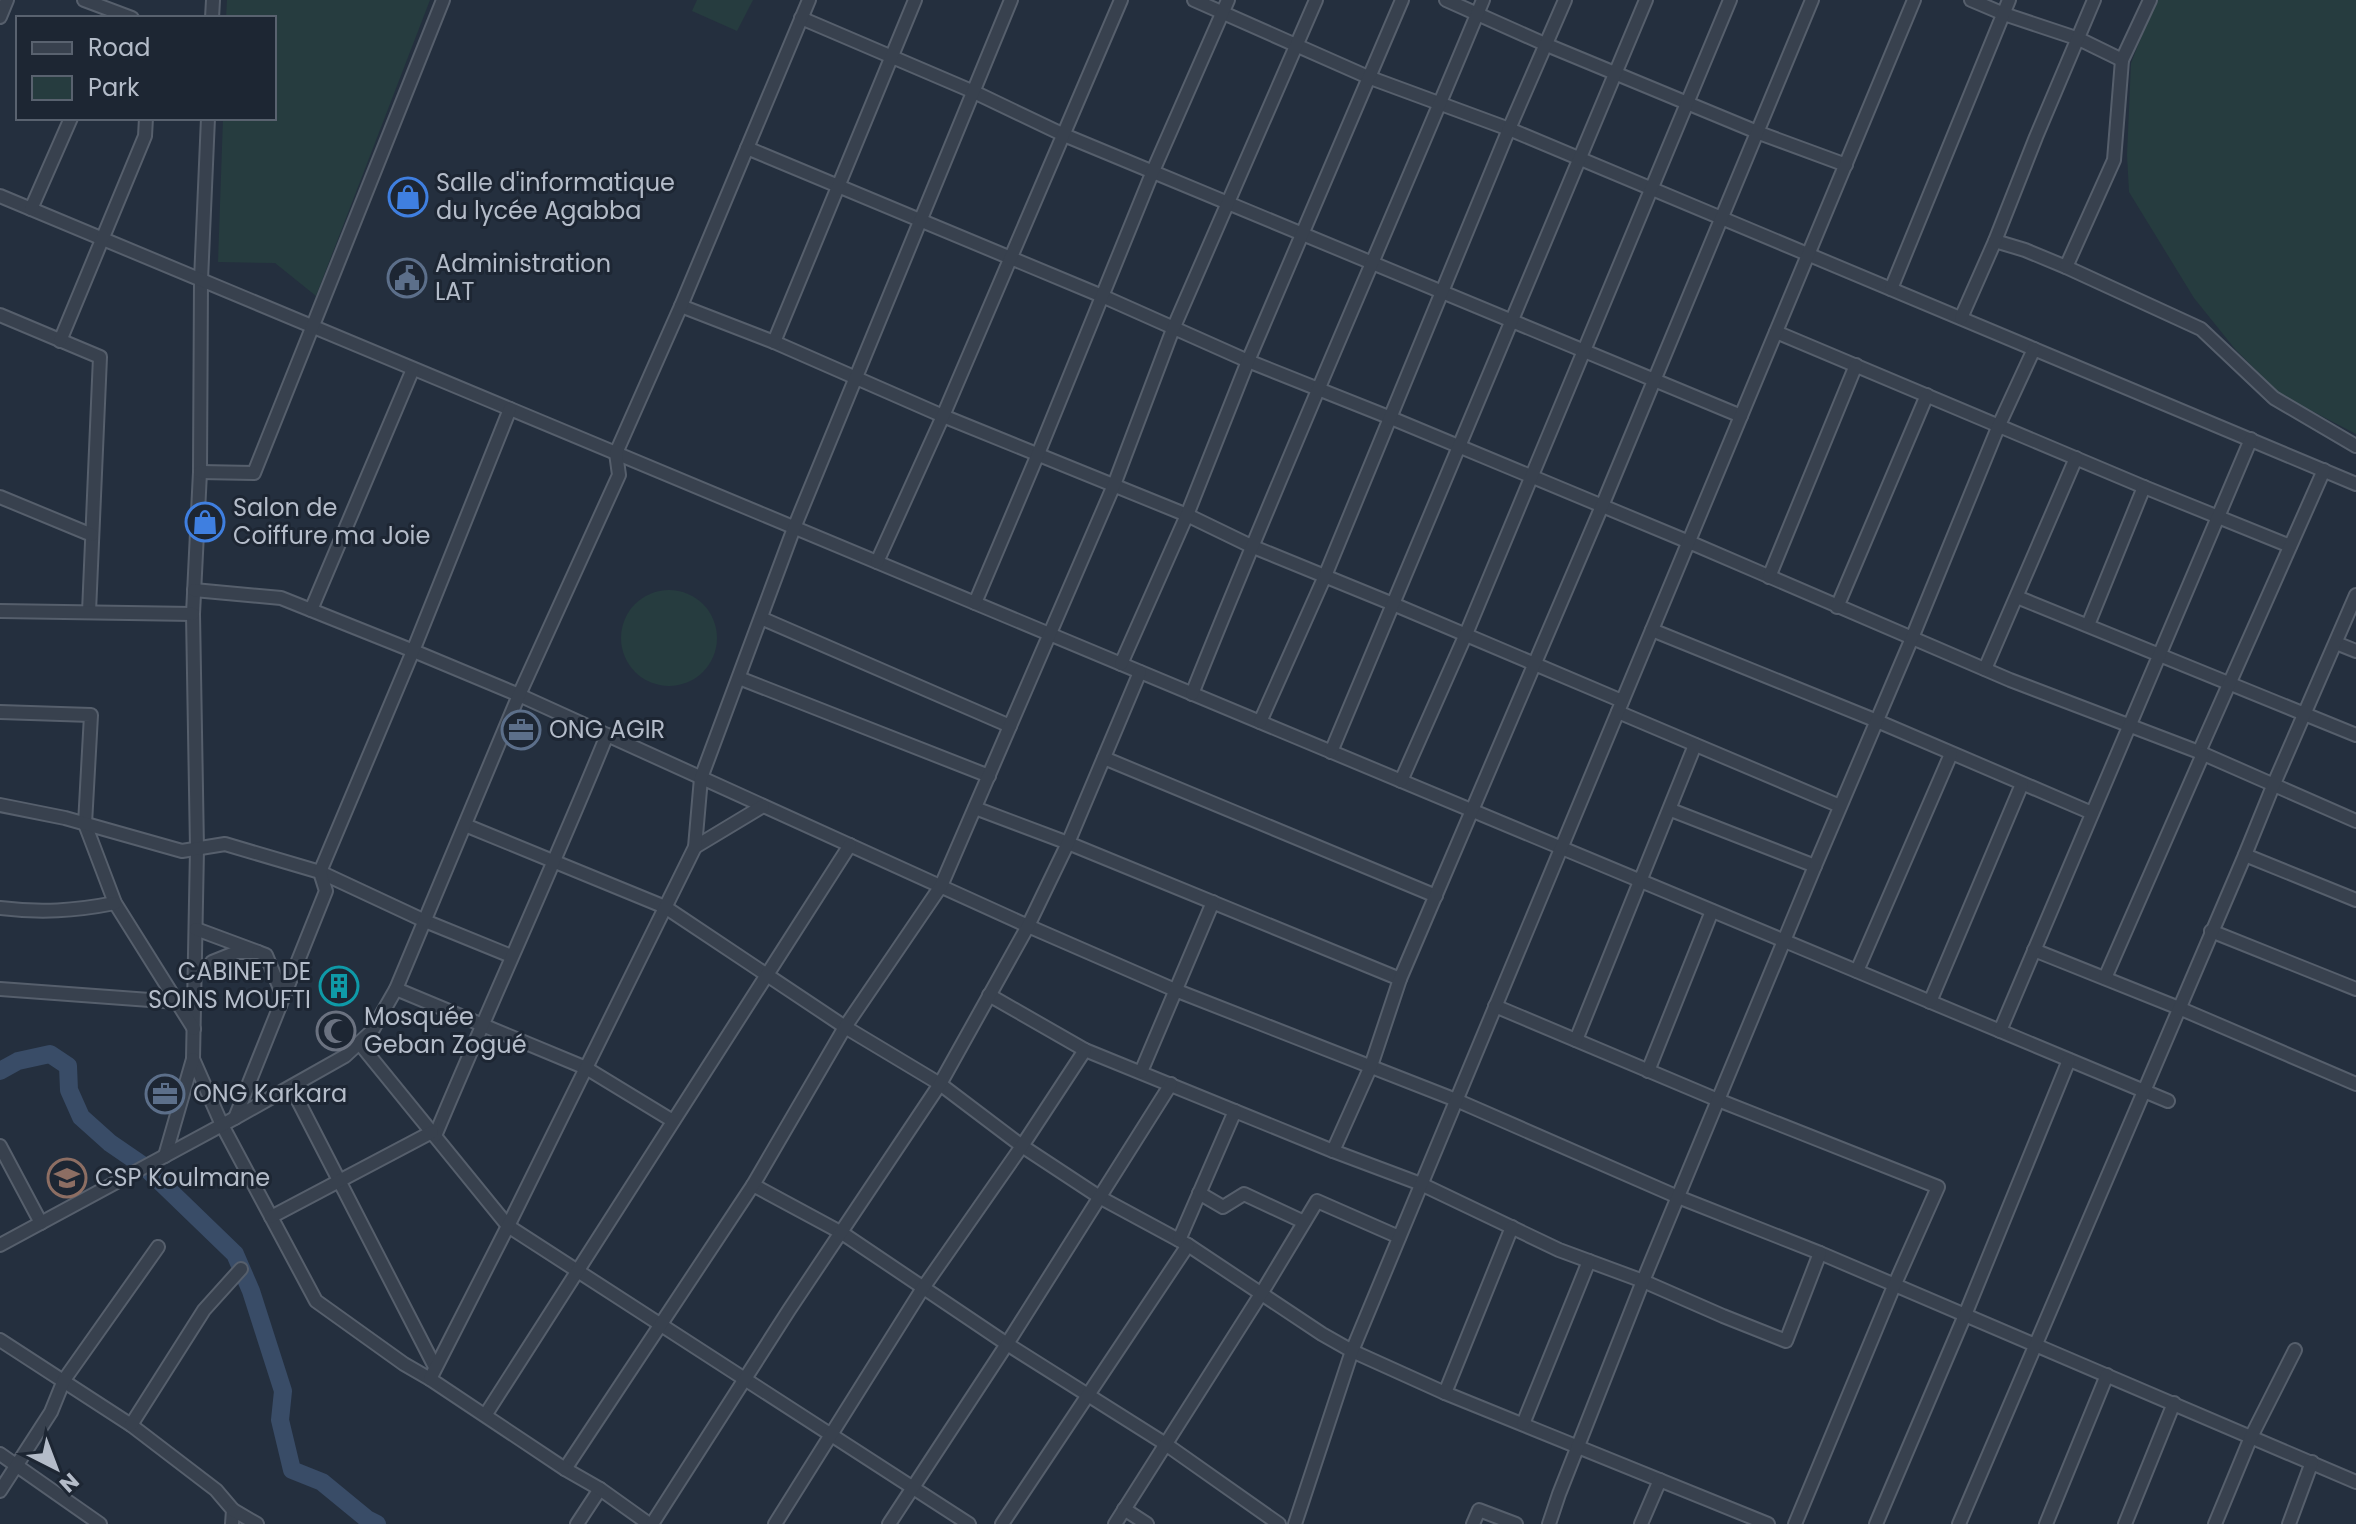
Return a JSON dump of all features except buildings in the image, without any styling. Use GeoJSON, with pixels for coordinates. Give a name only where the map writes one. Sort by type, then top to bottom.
{"type":"FeatureCollection","features":[{"type":"Feature","properties":{"kind":"street"},"geometry":{"type":"LineString","coordinates":[[0,17],[7,0]]}},
{"type":"Feature","properties":{"kind":"street"},"geometry":{"type":"LineString","coordinates":[[84,0],[117,16],[123,0]]}},
{"type":"Feature","properties":{"kind":"street"},"geometry":{"type":"LineString","coordinates":[[200,472],[254,473],[443,0]]}},
{"type":"Feature","properties":{"kind":"street"},"geometry":{"type":"LineString","coordinates":[[0,1245],[345,1056],[372,1031],[396,989],[519,695],[619,475],[616,453],[809,0]]}},
{"type":"Feature","properties":{"kind":"street"},"geometry":{"type":"LineString","coordinates":[[774,342],[915,0]]}},
{"type":"Feature","properties":{"kind":"street"},"geometry":{"type":"LineString","coordinates":[[432,1373],[695,847],[701,778],[794,528],[1011,0]]}},
{"type":"Feature","properties":{"kind":"street"},"geometry":{"type":"LineString","coordinates":[[877,562],[1121,0]]}},
{"type":"Feature","properties":{"kind":"street"},"geometry":{"type":"LineString","coordinates":[[1194,0],[1368,77],[1509,129],[2356,484]]}},
{"type":"Feature","properties":{"kind":"street"},"geometry":{"type":"LineString","coordinates":[[975,603],[1153,171],[1228,0]]}},
{"type":"Feature","properties":{"kind":"street"},"geometry":{"type":"LineString","coordinates":[[565,1469],[753,1185],[845,1027],[941,886],[1114,485],[1173,329],[1316,0]]}},
{"type":"Feature","properties":{"kind":"street"},"geometry":{"type":"LineString","coordinates":[[1121,664],[1187,515],[1301,234],[1402,0]]}},
{"type":"Feature","properties":{"kind":"street"},"geometry":{"type":"LineString","coordinates":[[1446,0],[1547,45],[1846,165]]}},
{"type":"Feature","properties":{"kind":"street"},"geometry":{"type":"LineString","coordinates":[[1192,694],[1251,546],[1483,0]]}},
{"type":"Feature","properties":{"kind":"street"},"geometry":{"type":"LineString","coordinates":[[1260,722],[1325,576],[1565,0]]}},
{"type":"Feature","properties":{"kind":"street"},"geometry":{"type":"LineString","coordinates":[[1331,752],[1646,0]]}},
{"type":"Feature","properties":{"kind":"street"},"geometry":{"type":"LineString","coordinates":[[1401,781],[1466,634],[1730,0]]}},
{"type":"Feature","properties":{"kind":"street"},"geometry":{"type":"LineString","coordinates":[[1333,1151],[1371,1066],[1400,979],[1602,506],[1812,0]]}},
{"type":"Feature","properties":{"kind":"street"},"geometry":{"type":"LineString","coordinates":[[1295,1524],[1352,1351],[1914,0]]}},
{"type":"Feature","properties":{"kind":"street"},"geometry":{"type":"LineString","coordinates":[[1971,0],[2079,39],[2122,60]]}},
{"type":"Feature","properties":{"kind":"street"},"geometry":{"type":"LineString","coordinates":[[1891,289],[2009,0]]}},
{"type":"Feature","properties":{"kind":"street"},"geometry":{"type":"LineString","coordinates":[[1961,318],[2094,0]]}},
{"type":"Feature","properties":{"kind":"street"},"geometry":{"type":"LineString","coordinates":[[2066,267],[2114,160],[2122,60],[2150,0]]}},
{"type":"Feature","properties":{"kind":"street"},"geometry":{"type":"LineString","coordinates":[[801,18],[974,92],[1064,135],[1741,416]]}},
{"type":"Feature","properties":{"kind":"street"},"geometry":{"type":"LineString","coordinates":[[31,209],[70,120]]}},
{"type":"Feature","properties":{"kind":"street"},"geometry":{"type":"LineString","coordinates":[[60,341],[145,136],[146,120]]}},
{"type":"Feature","properties":{"kind":"street"},"geometry":{"type":"LineString","coordinates":[[165,1156],[193,1059],[197,849],[193,614],[200,472],[201,280],[208,120]]}},
{"type":"Feature","properties":{"kind":"street"},"geometry":{"type":"LineString","coordinates":[[747,148],[1102,296],[1248,361],[1532,476],[1985,669],[2201,753],[2356,821]]}},
{"type":"Feature","properties":{"kind":"street"},"geometry":{"type":"LineString","coordinates":[[0,196],[2168,1101]]}},
{"type":"Feature","properties":{"kind":"street"},"geometry":{"type":"LineString","coordinates":[[1995,241],[2066,267],[2201,329],[2274,398],[2356,446]]}},
{"type":"Feature","properties":{"kind":"street"},"geometry":{"type":"LineString","coordinates":[[681,306],[774,342],[943,416],[1187,515],[1251,546],[1466,634],[1534,664],[1695,745],[1840,806]]}},
{"type":"Feature","properties":{"kind":"street"},"geometry":{"type":"LineString","coordinates":[[0,315],[100,357],[89,612]]}},
{"type":"Feature","properties":{"kind":"street"},"geometry":{"type":"LineString","coordinates":[[1776,332],[2290,546]]}},
{"type":"Feature","properties":{"kind":"street"},"geometry":{"type":"LineString","coordinates":[[1549,1524],[1643,1281],[1999,425],[2034,349]]}},
{"type":"Feature","properties":{"kind":"street"},"geometry":{"type":"LineString","coordinates":[[1769,577],[1856,365]]}},
{"type":"Feature","properties":{"kind":"street"},"geometry":{"type":"LineString","coordinates":[[311,610],[413,369]]}},
{"type":"Feature","properties":{"kind":"street"},"geometry":{"type":"LineString","coordinates":[[1837,607],[1927,395]]}},
{"type":"Feature","properties":{"kind":"street"},"geometry":{"type":"LineString","coordinates":[[235,1118],[326,891],[320,872],[510,409]]}},
{"type":"Feature","properties":{"kind":"street"},"geometry":{"type":"LineString","coordinates":[[2000,1031],[2251,439]]}},
{"type":"Feature","properties":{"kind":"street"},"geometry":{"type":"LineString","coordinates":[[1985,669],[2076,458]]}},
{"type":"Feature","properties":{"kind":"street"},"geometry":{"type":"LineString","coordinates":[[2105,978],[2324,470]]}},
{"type":"Feature","properties":{"kind":"street"},"geometry":{"type":"LineString","coordinates":[[2088,625],[2144,487]]}},
{"type":"Feature","properties":{"kind":"street"},"geometry":{"type":"LineString","coordinates":[[0,497],[92,535]]}},
{"type":"Feature","properties":{"kind":"street"},"geometry":{"type":"LineString","coordinates":[[194,590],[281,598],[413,651],[519,695],[1175,990],[1456,1100],[1678,1197],[1820,1253],[2356,1482]]}},
{"type":"Feature","properties":{"kind":"street"},"geometry":{"type":"LineString","coordinates":[[1959,1524],[2356,595]]}},
{"type":"Feature","properties":{"kind":"street"},"geometry":{"type":"LineString","coordinates":[[2017,597],[2356,735]]}},
{"type":"Feature","properties":{"kind":"street"},"geometry":{"type":"LineString","coordinates":[[0,611],[193,614]]}},
{"type":"Feature","properties":{"kind":"street"},"geometry":{"type":"LineString","coordinates":[[761,618],[1010,726]]}},
{"type":"Feature","properties":{"kind":"street"},"geometry":{"type":"LineString","coordinates":[[1652,630],[2092,813]]}},
{"type":"Feature","properties":{"kind":"street"},"geometry":{"type":"LineString","coordinates":[[2336,643],[2356,651]]}},
{"type":"Feature","properties":{"kind":"street"},"geometry":{"type":"LineString","coordinates":[[193,1059],[222,1125],[316,1301],[404,1364],[432,1373],[565,1469],[651,1524],[940,1084],[1028,926],[1068,843],[1140,672]]}},
{"type":"Feature","properties":{"kind":"street"},"geometry":{"type":"LineString","coordinates":[[739,678],[989,776]]}},
{"type":"Feature","properties":{"kind":"street"},"geometry":{"type":"LineString","coordinates":[[0,712],[91,715],[85,824],[115,903],[194,1029]]}},
{"type":"Feature","properties":{"kind":"street"},"geometry":{"type":"LineString","coordinates":[[271,1217],[433,1134],[555,863],[607,735]]}},
{"type":"Feature","properties":{"kind":"street"},"geometry":{"type":"LineString","coordinates":[[1576,1040],[1695,745]]}},
{"type":"Feature","properties":{"kind":"street"},"geometry":{"type":"LineString","coordinates":[[1857,971],[1951,754]]}},
{"type":"Feature","properties":{"kind":"street"},"geometry":{"type":"LineString","coordinates":[[1104,758],[1436,896]]}},
{"type":"Feature","properties":{"kind":"street"},"geometry":{"type":"LineString","coordinates":[[1930,1002],[2022,784]]}},
{"type":"Feature","properties":{"kind":"street"},"geometry":{"type":"LineString","coordinates":[[0,805],[85,824],[182,851],[225,844],[320,872],[425,921],[511,956]]}},
{"type":"Feature","properties":{"kind":"street"},"geometry":{"type":"LineString","coordinates":[[695,847],[763,806]]}},
{"type":"Feature","properties":{"kind":"street"},"geometry":{"type":"LineString","coordinates":[[975,808],[1400,979]]}},
{"type":"Feature","properties":{"kind":"street"},"geometry":{"type":"LineString","coordinates":[[1671,810],[1815,866]]}},
{"type":"Feature","properties":{"kind":"street"},"geometry":{"type":"LineString","coordinates":[[465,825],[665,907],[845,1027],[940,1084],[1022,1146],[1101,1198],[1183,1242],[1352,1351],[1445,1393],[1768,1524]]}},
{"type":"Feature","properties":{"kind":"street"},"geometry":{"type":"LineString","coordinates":[[486,1414],[850,845]]}},
{"type":"Feature","properties":{"kind":"street"},"geometry":{"type":"LineString","coordinates":[[2245,855],[2356,900]]}},
{"type":"Feature","properties":{"kind":"street"},"geometry":{"type":"LineString","coordinates":[[1141,1072],[1213,902]]}},
{"type":"Feature","properties":{"kind":"street"},"geometry":{"type":"LineString","coordinates":[[0,908],[33,912],[73,911],[115,903]]}},
{"type":"Feature","properties":{"kind":"street"},"geometry":{"type":"LineString","coordinates":[[1648,1071],[1712,911]]}},
{"type":"Feature","properties":{"kind":"street"},"geometry":{"type":"LineString","coordinates":[[196,929],[266,955],[283,996]]}},
{"type":"Feature","properties":{"kind":"street"},"geometry":{"type":"LineString","coordinates":[[2211,931],[2356,989]]}},
{"type":"Feature","properties":{"kind":"street"},"geometry":{"type":"LineString","coordinates":[[2034,950],[2356,1084]]}},
{"type":"Feature","properties":{"kind":"street"},"geometry":{"type":"LineString","coordinates":[[212,962],[237,952],[258,952]]}},
{"type":"Feature","properties":{"kind":"street"},"geometry":{"type":"LineString","coordinates":[[0,989],[177,1002]]}},
{"type":"Feature","properties":{"kind":"street"},"geometry":{"type":"LineString","coordinates":[[396,989],[586,1068],[673,1121]]}},
{"type":"Feature","properties":{"kind":"street"},"geometry":{"type":"LineString","coordinates":[[989,995],[1085,1050],[1421,1184],[1559,1250],[1643,1281],[1786,1341],[1820,1253]]}},
{"type":"Feature","properties":{"kind":"street"},"geometry":{"type":"LineString","coordinates":[[1495,1006],[1718,1100],[1938,1187],[1795,1524]]}},
{"type":"Feature","properties":{"kind":"street"},"geometry":{"type":"LineString","coordinates":[[360,1044],[508,1226],[969,1524]]}},
{"type":"Feature","properties":{"kind":"street"},"geometry":{"type":"LineString","coordinates":[[775,1524],[923,1288],[1085,1050]]}},
{"type":"Feature","properties":{"kind":"street"},"geometry":{"type":"LineString","coordinates":[[1876,1524],[2069,1060]]}},
{"type":"Feature","properties":{"kind":"street"},"geometry":{"type":"LineString","coordinates":[[889,1524],[1101,1198],[1171,1084]]}},
{"type":"Feature","properties":{"kind":"street"},"geometry":{"type":"LineString","coordinates":[[291,1087],[432,1373]]}},
{"type":"Feature","properties":{"kind":"street"},"geometry":{"type":"LineString","coordinates":[[1002,1524],[1183,1242],[1199,1193],[1235,1111]]}},
{"type":"Feature","properties":{"kind":"street"},"geometry":{"type":"LineString","coordinates":[[0,1146],[41,1223]]}},
{"type":"Feature","properties":{"kind":"street"},"geometry":{"type":"LineString","coordinates":[[753,1185],[842,1233],[1007,1344],[1164,1443],[1279,1524]]}},
{"type":"Feature","properties":{"kind":"street"},"geometry":{"type":"LineString","coordinates":[[1199,1193],[1223,1207],[1244,1194],[1304,1222]]}},
{"type":"Feature","properties":{"kind":"street"},"geometry":{"type":"LineString","coordinates":[[1115,1524],[1317,1201],[1399,1237]]}},
{"type":"Feature","properties":{"kind":"street"},"geometry":{"type":"LineString","coordinates":[[1445,1393],[1512,1227]]}},
{"type":"Feature","properties":{"kind":"street"},"geometry":{"type":"LineString","coordinates":[[0,1491],[51,1412],[64,1380],[158,1247]]}},
{"type":"Feature","properties":{"kind":"street"},"geometry":{"type":"LineString","coordinates":[[1523,1424],[1589,1261]]}},
{"type":"Feature","properties":{"kind":"street"},"geometry":{"type":"LineString","coordinates":[[131,1425],[204,1310],[241,1269]]}},
{"type":"Feature","properties":{"kind":"street"},"geometry":{"type":"LineString","coordinates":[[0,1340],[131,1425],[216,1490],[233,1510],[257,1524]]}},
{"type":"Feature","properties":{"kind":"street"},"geometry":{"type":"LineString","coordinates":[[2215,1524],[2251,1437],[2295,1350]]}},
{"type":"Feature","properties":{"kind":"street"},"geometry":{"type":"LineString","coordinates":[[2046,1524],[2107,1375]]}},
{"type":"Feature","properties":{"kind":"street"},"geometry":{"type":"LineString","coordinates":[[2125,1524],[2174,1403]]}},
{"type":"Feature","properties":{"kind":"street"},"geometry":{"type":"LineString","coordinates":[[0,1454],[100,1524]]}},
{"type":"Feature","properties":{"kind":"street"},"geometry":{"type":"LineString","coordinates":[[2289,1524],[2312,1462]]}},
{"type":"Feature","properties":{"kind":"street"},"geometry":{"type":"LineString","coordinates":[[1641,1524],[1660,1480]]}},
{"type":"Feature","properties":{"kind":"street"},"geometry":{"type":"LineString","coordinates":[[577,1524],[600,1489]]}},
{"type":"Feature","properties":{"kind":"street"},"geometry":{"type":"LineString","coordinates":[[1124,1509],[1147,1524]]}},
{"type":"Feature","properties":{"kind":"street"},"geometry":{"type":"LineString","coordinates":[[232,1524],[233,1510]]}},
{"type":"Feature","properties":{"kind":"street"},"geometry":{"type":"LineString","coordinates":[[1473,1524],[1479,1510],[1516,1524]]}},
{"type":"Feature","properties":{"kind":"green space"},"geometry":{"type":"Polygon","coordinates":[[[227,0],[430,0],[316,296],[275,263],[218,262],[223,120],[276,120],[276,16],[226,16],[227,0]]]}},
{"type":"Feature","properties":{"kind":"green space"},"geometry":{"type":"Polygon","coordinates":[[[697,0],[753,0],[737,31],[692,11],[697,0]]]}},
{"type":"Feature","properties":{"kind":"green space"},"geometry":{"type":"Polygon","coordinates":[[[2156,0],[2356,0],[2356,434],[2281,395],[2235,349],[2194,298],[2129,192],[2127,155],[2131,63],[2156,0]]]}},
{"type":"Feature","properties":{"kind":"green space"},"geometry":{"type":"Polygon","coordinates":[[[669,590],[687,594],[703,604],[713,620],[717,638],[713,656],[703,672],[687,682],[669,686],[651,682],[635,672],[625,656],[621,638],[625,620],[635,604],[651,594],[669,590]]]}},
{"type":"Feature","properties":{"kind":"waterway"},"geometry":{"type":"LineString","coordinates":[[0,1071],[18,1061],[50,1054],[68,1066],[69,1090],[81,1117],[110,1143],[145,1167],[235,1254],[251,1291],[283,1391],[280,1420],[292,1470],[322,1482],[377,1524]]}},
{"type":"Feature","properties":{"kind":"place","name":"Salle d'informatique du lycée Agabba"},"geometry":{"type":"Point","coordinates":[408,197]}},
{"type":"Feature","properties":{"kind":"place","name":"Administration LAT"},"geometry":{"type":"Point","coordinates":[407,278]}},
{"type":"Feature","properties":{"kind":"place","name":"Salon de Coiffure ma Joie"},"geometry":{"type":"Point","coordinates":[205,522]}},
{"type":"Feature","properties":{"kind":"place","name":"ONG AGIR"},"geometry":{"type":"Point","coordinates":[521,730]}},
{"type":"Feature","properties":{"kind":"place","name":"CABINET DE SOINS MOUFTI"},"geometry":{"type":"Point","coordinates":[339,986]}},
{"type":"Feature","properties":{"kind":"place","name":"Mosquée Geban Zogué"},"geometry":{"type":"Point","coordinates":[336,1031]}},
{"type":"Feature","properties":{"kind":"place","name":"ONG Karkara"},"geometry":{"type":"Point","coordinates":[165,1094]}},
{"type":"Feature","properties":{"kind":"place","name":"CSP Koulmane"},"geometry":{"type":"Point","coordinates":[67,1178]}}]}
